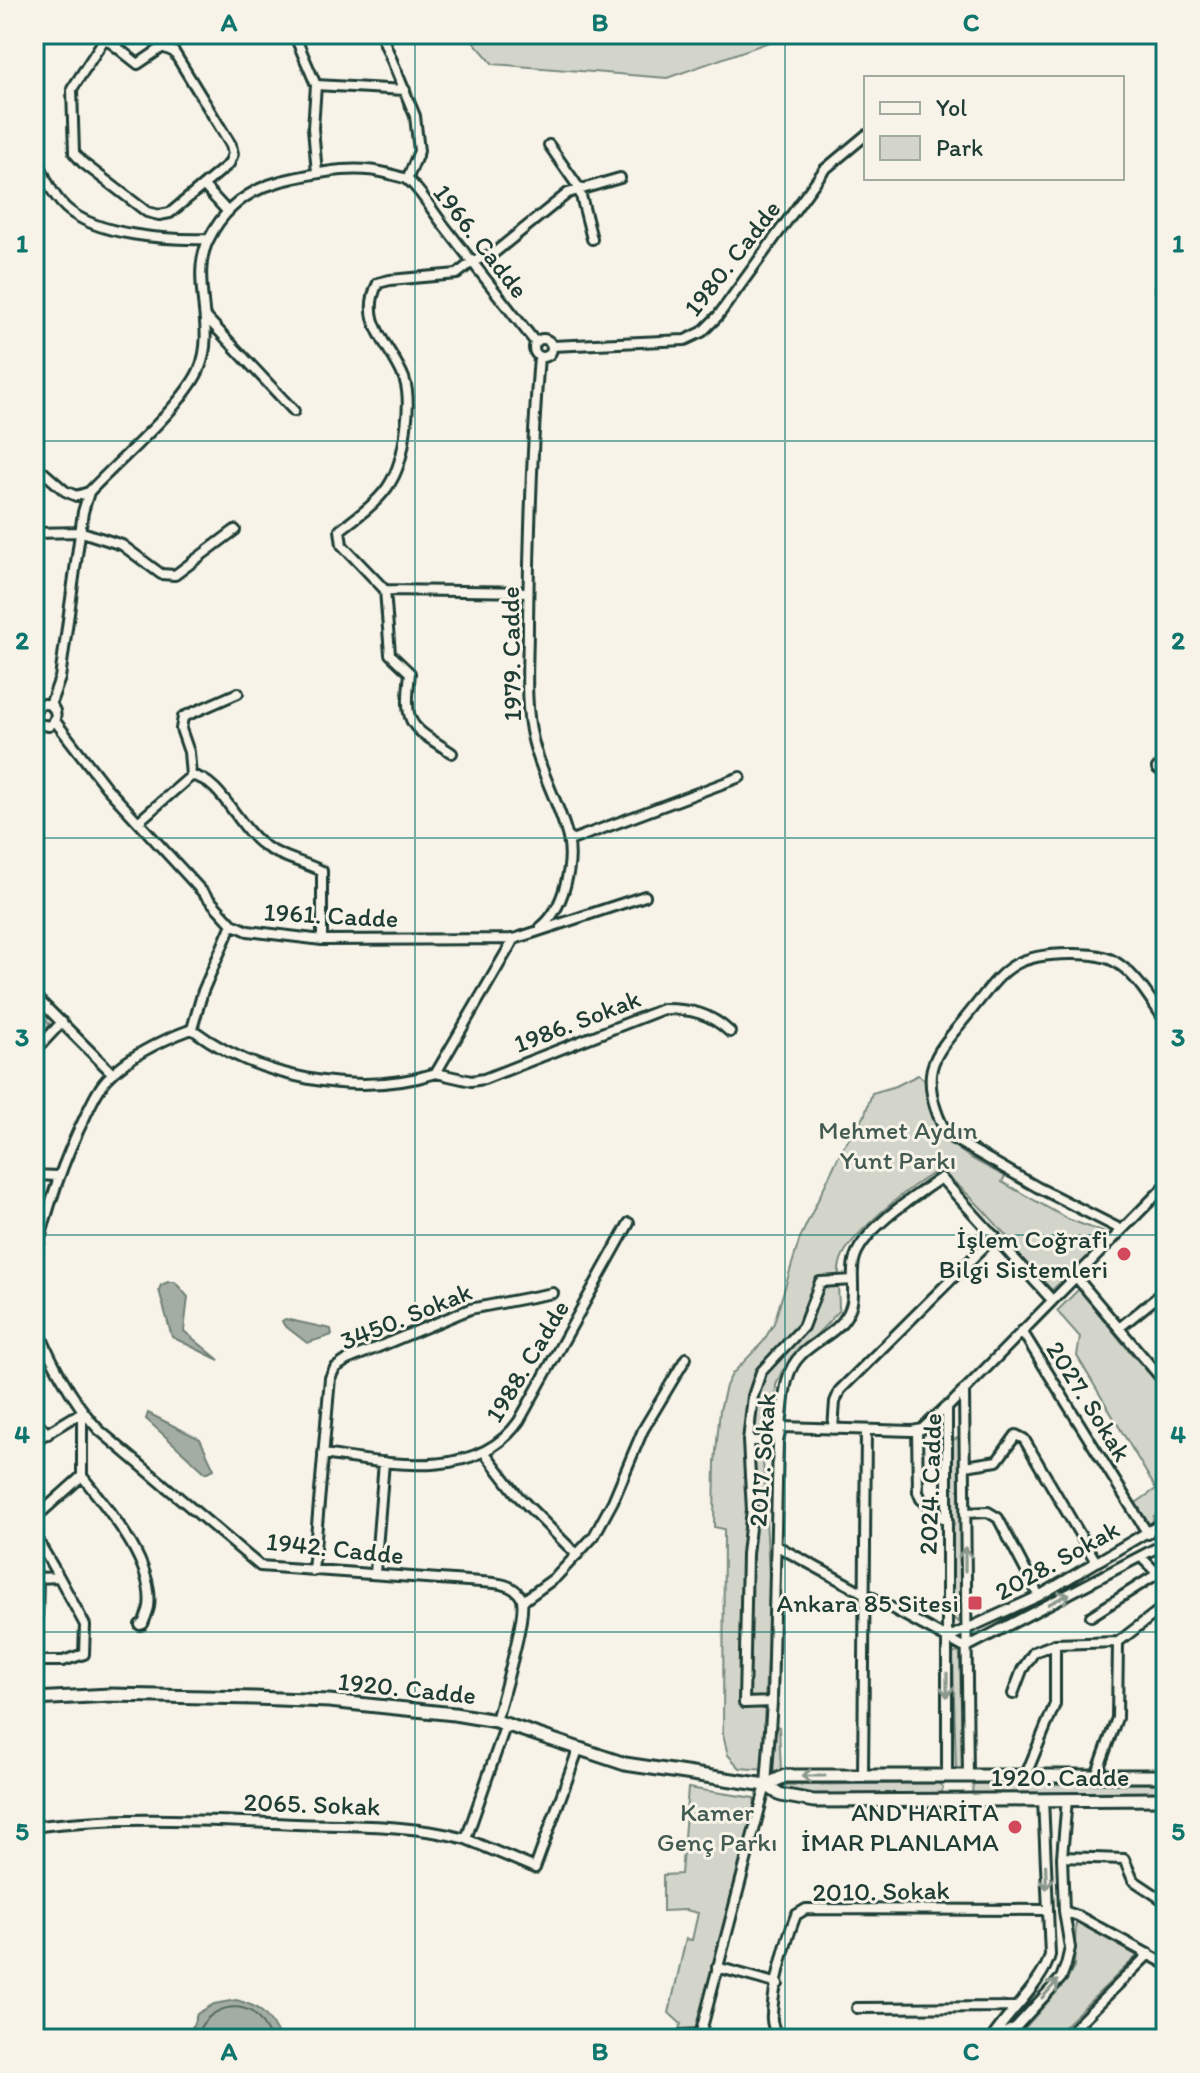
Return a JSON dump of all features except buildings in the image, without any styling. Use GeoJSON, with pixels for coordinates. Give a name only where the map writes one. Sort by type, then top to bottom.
{"type":"FeatureCollection","features":[{"type":"Feature","properties":{"kind":"main road","name":"1920. Cadde"},"geometry":{"type":"LineString","coordinates":[[34,1699],[131,1695],[279,1699],[377,1706],[501,1722],[578,1750],[650,1769],[766,1785],[781,1795],[814,1801],[1166,1799]]}},
{"type":"Feature","properties":{"kind":"main road","name":"1920. Cadde"},"geometry":{"type":"LineString","coordinates":[[766,1785],[785,1776],[1025,1777],[1165,1773]]}},
{"type":"Feature","properties":{"kind":"main road"},"geometry":{"type":"LineString","coordinates":[[947,1777],[948,1799]]}},
{"type":"Feature","properties":{"kind":"main road"},"geometry":{"type":"LineString","coordinates":[[968,1777],[968,1799]]}},
{"type":"Feature","properties":{"kind":"street"},"geometry":{"type":"LineString","coordinates":[[163,34],[231,145],[233,154],[229,164],[204,186],[170,213],[159,215],[147,212],[74,153],[72,89],[107,36],[138,64],[155,50],[163,47],[170,49]]}},
{"type":"Feature","properties":{"kind":"street"},"geometry":{"type":"LineString","coordinates":[[294,34],[316,85],[313,128],[317,173]]}},
{"type":"Feature","properties":{"kind":"street"},"geometry":{"type":"LineString","coordinates":[[381,34],[415,116],[419,151],[407,180]]}},
{"type":"Feature","properties":{"kind":"street"},"geometry":{"type":"LineString","coordinates":[[316,85],[405,90]]}},
{"type":"Feature","properties":{"kind":"street","name":"1980. Cadde"},"geometry":{"type":"LineString","coordinates":[[552,346],[685,340],[702,332],[718,316],[824,170],[864,137]]}},
{"type":"Feature","properties":{"kind":"street"},"geometry":{"type":"LineString","coordinates":[[549,145],[579,188],[592,239]]}},
{"type":"Feature","properties":{"kind":"street"},"geometry":{"type":"LineString","coordinates":[[34,149],[51,190],[67,208],[85,220],[118,231],[208,239]]}},
{"type":"Feature","properties":{"kind":"street","name":"1966. Cadde"},"geometry":{"type":"LineString","coordinates":[[89,492],[180,399],[198,372],[206,348],[201,274],[208,239],[227,211],[267,184],[317,173],[373,169],[407,180],[536,343]]}},
{"type":"Feature","properties":{"kind":"street"},"geometry":{"type":"LineString","coordinates":[[452,753],[416,730],[410,722],[410,673],[390,654],[385,590],[348,553],[339,537],[340,530],[377,502],[395,480],[404,453],[407,419],[404,379],[374,326],[371,311],[373,292],[378,283],[390,280],[457,274],[472,262],[494,253],[535,218],[579,188],[620,178]]}},
{"type":"Feature","properties":{"kind":"street"},"geometry":{"type":"LineString","coordinates":[[204,186],[227,211]]}},
{"type":"Feature","properties":{"kind":"street"},"geometry":{"type":"LineString","coordinates":[[1166,268],[1161,290],[1166,296]]}},
{"type":"Feature","properties":{"kind":"street"},"geometry":{"type":"LineString","coordinates":[[206,317],[294,411]]}},
{"type":"Feature","properties":{"kind":"street"},"geometry":{"type":"LineString","coordinates":[[543,339],[552,346],[550,354],[539,356],[534,349],[536,343],[543,339]]}},
{"type":"Feature","properties":{"kind":"street","name":"1979. Cadde"},"geometry":{"type":"LineString","coordinates":[[534,932],[550,920],[560,903],[566,882],[569,841],[533,739],[528,687],[528,592],[539,356]]}},
{"type":"Feature","properties":{"kind":"street"},"geometry":{"type":"LineString","coordinates":[[34,464],[65,491],[76,496],[89,492],[60,678],[50,705]]}},
{"type":"Feature","properties":{"kind":"street"},"geometry":{"type":"LineString","coordinates":[[34,533],[82,532],[122,545],[161,574],[175,575],[235,530]]}},
{"type":"Feature","properties":{"kind":"street"},"geometry":{"type":"LineString","coordinates":[[385,590],[528,592]]}},
{"type":"Feature","properties":{"kind":"street"},"geometry":{"type":"LineString","coordinates":[[191,776],[189,752],[181,729],[183,717],[238,693]]}},
{"type":"Feature","properties":{"kind":"street"},"geometry":{"type":"LineString","coordinates":[[39,705],[50,705],[57,714],[55,721],[45,727],[38,724],[34,715],[39,705]]}},
{"type":"Feature","properties":{"kind":"street","name":"1961. Cadde"},"geometry":{"type":"LineString","coordinates":[[55,721],[106,787],[138,822],[232,924],[248,931],[322,940],[514,939],[645,896]]}},
{"type":"Feature","properties":{"kind":"street"},"geometry":{"type":"LineString","coordinates":[[1157,768],[1166,775]]}},
{"type":"Feature","properties":{"kind":"street"},"geometry":{"type":"LineString","coordinates":[[138,822],[191,776],[208,781],[263,846],[322,871],[322,940]]}},
{"type":"Feature","properties":{"kind":"street"},"geometry":{"type":"LineString","coordinates":[[569,841],[740,777]]}},
{"type":"Feature","properties":{"kind":"street"},"geometry":{"type":"LineString","coordinates":[[34,1263],[58,1176],[96,1094],[112,1073],[144,1052],[192,1029],[203,991],[232,924]]}},
{"type":"Feature","properties":{"kind":"street"},"geometry":{"type":"LineString","coordinates":[[192,1029],[223,1051],[301,1077],[374,1083],[413,1080],[436,1073],[514,939]]}},
{"type":"Feature","properties":{"kind":"street"},"geometry":{"type":"LineString","coordinates":[[1122,1230],[1037,1187],[950,1137],[933,1095],[931,1072],[947,1041],[1006,970],[1021,959],[1045,953],[1106,957],[1122,966],[1166,1022]]}},
{"type":"Feature","properties":{"kind":"street"},"geometry":{"type":"LineString","coordinates":[[34,995],[112,1073]]}},
{"type":"Feature","properties":{"kind":"street","name":"1986. Sokak"},"geometry":{"type":"LineString","coordinates":[[436,1073],[471,1081],[484,1079],[663,1009],[716,1018],[730,1032]]}},
{"type":"Feature","properties":{"kind":"street"},"geometry":{"type":"LineString","coordinates":[[34,1052],[62,1022]]}},
{"type":"Feature","properties":{"kind":"street"},"geometry":{"type":"LineString","coordinates":[[34,1175],[58,1176]]}},
{"type":"Feature","properties":{"kind":"street","name":"2017. Sokak"},"geometry":{"type":"LineString","coordinates":[[699,2036],[766,1785],[772,1702],[778,1441],[788,1373],[800,1356],[839,1326],[848,1313],[854,1298],[856,1250],[898,1208],[941,1178],[1052,1300]]}},
{"type":"Feature","properties":{"kind":"street","name":"2024. Cadde"},"geometry":{"type":"LineString","coordinates":[[947,1777],[949,1404],[1166,1185]]}},
{"type":"Feature","properties":{"kind":"street","name":"1988. Cadde"},"geometry":{"type":"LineString","coordinates":[[323,1454],[384,1462],[448,1462],[485,1453],[499,1444],[519,1421],[629,1223]]}},
{"type":"Feature","properties":{"kind":"street"},"geometry":{"type":"LineString","coordinates":[[833,1429],[835,1402],[840,1390],[995,1236]]}},
{"type":"Feature","properties":{"kind":"street"},"geometry":{"type":"LineString","coordinates":[[1076,1277],[1166,1384]]}},
{"type":"Feature","properties":{"kind":"street"},"geometry":{"type":"LineString","coordinates":[[772,1702],[744,1703],[747,1554],[752,1510],[748,1441],[753,1396],[761,1372],[803,1327],[820,1282],[853,1280]]}},
{"type":"Feature","properties":{"kind":"street"},"geometry":{"type":"LineString","coordinates":[[1119,1328],[1166,1290]]}},
{"type":"Feature","properties":{"kind":"street","name":"3450. Sokak"},"geometry":{"type":"LineString","coordinates":[[313,1571],[330,1378],[340,1363],[470,1309],[553,1293]]}},
{"type":"Feature","properties":{"kind":"street","name":"1942. Cadde"},"geometry":{"type":"LineString","coordinates":[[34,1313],[49,1350],[82,1412],[99,1430],[260,1566],[502,1584],[515,1590],[523,1601]]}},
{"type":"Feature","properties":{"kind":"street","name":"2027. Sokak"},"geometry":{"type":"LineString","coordinates":[[1022,1331],[1148,1534]]}},
{"type":"Feature","properties":{"kind":"street"},"geometry":{"type":"LineString","coordinates":[[466,1839],[501,1722],[523,1601],[556,1577],[594,1536],[613,1501],[643,1430],[686,1358]]}},
{"type":"Feature","properties":{"kind":"street","name":"2024. Cadde"},"geometry":{"type":"LineString","coordinates":[[964,1390],[968,1777]]}},
{"type":"Feature","properties":{"kind":"street"},"geometry":{"type":"LineString","coordinates":[[748,1441],[767,1441],[782,1427],[917,1430],[949,1404]]}},
{"type":"Feature","properties":{"kind":"street"},"geometry":{"type":"LineString","coordinates":[[34,1441],[82,1412]]}},
{"type":"Feature","properties":{"kind":"street"},"geometry":{"type":"LineString","coordinates":[[82,1412],[82,1476],[111,1514],[146,1576],[149,1606],[140,1625]]}},
{"type":"Feature","properties":{"kind":"street"},"geometry":{"type":"LineString","coordinates":[[933,1418],[947,1432],[965,1432]]}},
{"type":"Feature","properties":{"kind":"street"},"geometry":{"type":"LineString","coordinates":[[34,1419],[48,1434]]}},
{"type":"Feature","properties":{"kind":"street"},"geometry":{"type":"LineString","coordinates":[[863,1776],[866,1430]]}},
{"type":"Feature","properties":{"kind":"street"},"geometry":{"type":"LineString","coordinates":[[917,1430],[918,1492],[921,1499],[948,1522]]}},
{"type":"Feature","properties":{"kind":"street"},"geometry":{"type":"LineString","coordinates":[[965,1466],[997,1461],[1016,1435],[1024,1439],[1096,1562]]}},
{"type":"Feature","properties":{"kind":"street"},"geometry":{"type":"LineString","coordinates":[[485,1453],[518,1496],[577,1555]]}},
{"type":"Feature","properties":{"kind":"street"},"geometry":{"type":"LineString","coordinates":[[375,1573],[384,1462]]}},
{"type":"Feature","properties":{"kind":"street"},"geometry":{"type":"LineString","coordinates":[[34,1519],[82,1476]]}},
{"type":"Feature","properties":{"kind":"street"},"geometry":{"type":"LineString","coordinates":[[965,1513],[988,1512],[998,1518],[1039,1596]]}},
{"type":"Feature","properties":{"kind":"street","name":"2028. Sokak"},"geometry":{"type":"LineString","coordinates":[[947,1638],[1039,1596],[1166,1521]]}},
{"type":"Feature","properties":{"kind":"street"},"geometry":{"type":"LineString","coordinates":[[34,1534],[59,1577],[85,1625],[84,1654],[63,1661],[36,1661],[36,1573],[59,1577]]}},
{"type":"Feature","properties":{"kind":"street","name":"2028. Sokak"},"geometry":{"type":"LineString","coordinates":[[965,1648],[1166,1543]]}},
{"type":"Feature","properties":{"kind":"street"},"geometry":{"type":"LineString","coordinates":[[777,1546],[965,1648]]}},
{"type":"Feature","properties":{"kind":"street","name":"2028. Sokak"},"geometry":{"type":"LineString","coordinates":[[1141,1557],[1166,1582]]}},
{"type":"Feature","properties":{"kind":"street"},"geometry":{"type":"LineString","coordinates":[[1091,1616],[1157,1574]]}},
{"type":"Feature","properties":{"kind":"street"},"geometry":{"type":"LineString","coordinates":[[1013,1694],[1022,1670],[1034,1652],[1055,1644],[1118,1642],[1166,1605]]}},
{"type":"Feature","properties":{"kind":"street"},"geometry":{"type":"LineString","coordinates":[[1096,1776],[1117,1718],[1118,1642]]}},
{"type":"Feature","properties":{"kind":"street"},"geometry":{"type":"LineString","coordinates":[[1025,1777],[1055,1704],[1055,1644]]}},
{"type":"Feature","properties":{"kind":"street","name":"2065. Sokak"},"geometry":{"type":"LineString","coordinates":[[34,1827],[117,1819],[180,1819],[404,1828],[466,1839],[535,1868],[578,1750]]}},
{"type":"Feature","properties":{"kind":"street"},"geometry":{"type":"LineString","coordinates":[[991,2039],[1047,1967],[1050,1955],[1043,1799]]}},
{"type":"Feature","properties":{"kind":"street"},"geometry":{"type":"LineString","coordinates":[[991,2039],[1016,2027],[1061,1978],[1070,1948],[1064,1911],[1062,1857],[1067,1799]]}},
{"type":"Feature","properties":{"kind":"street"},"geometry":{"type":"LineString","coordinates":[[1062,1857],[1124,1859],[1133,1880],[1166,1902]]}},
{"type":"Feature","properties":{"kind":"street","name":"2010. Sokak"},"geometry":{"type":"LineString","coordinates":[[779,2039],[773,2029],[772,2015],[778,1984],[791,1927],[796,1915],[806,1909],[1047,1910]]}},
{"type":"Feature","properties":{"kind":"street"},"geometry":{"type":"LineString","coordinates":[[1064,1911],[1166,1964]]}},
{"type":"Feature","properties":{"kind":"street"},"geometry":{"type":"LineString","coordinates":[[1063,2039],[1149,1954]]}},
{"type":"Feature","properties":{"kind":"street"},"geometry":{"type":"LineString","coordinates":[[717,1967],[778,1984]]}},
{"type":"Feature","properties":{"kind":"street"},"geometry":{"type":"LineString","coordinates":[[857,2008],[1014,2007]]}},
{"type":"Feature","properties":{"kind":"street"},"geometry":{"type":"LineString","coordinates":[[674,2039],[682,2035],[699,2036]]}},
{"type":"Feature","properties":{"kind":"green space"},"geometry":{"type":"Polygon","coordinates":[[[467,34],[792,34],[667,78],[493,64],[467,34]]]}},
{"type":"Feature","properties":{"kind":"green space"},"geometry":{"type":"Polygon","coordinates":[[[34,1009],[50,1024],[34,1039],[34,1009]]]}},
{"type":"Feature","properties":{"kind":"green space","name":"Mehmet Aydın Yunt Parkı"},"geometry":{"type":"Polygon","coordinates":[[[918,1075],[924,1079],[941,1129],[958,1149],[1005,1176],[1002,1182],[1068,1219],[1105,1233],[1107,1240],[1052,1290],[1017,1254],[1017,1248],[978,1205],[955,1183],[937,1172],[913,1186],[883,1211],[846,1250],[839,1272],[839,1311],[782,1371],[776,1385],[774,1429],[762,1440],[770,1595],[764,1721],[779,1727],[781,1771],[740,1768],[728,1755],[723,1735],[724,1529],[714,1527],[715,1462],[720,1410],[726,1386],[732,1374],[763,1342],[774,1323],[800,1238],[842,1149],[864,1117],[872,1093],[918,1075]]]}},
{"type":"Feature","properties":{"kind":"green space"},"geometry":{"type":"Polygon","coordinates":[[[1079,1289],[1166,1392],[1166,1509],[1154,1516],[1152,1525],[1143,1530],[1139,1530],[1127,1509],[1156,1489],[1077,1356],[1080,1337],[1057,1311],[1079,1289]]]}},
{"type":"Feature","properties":{"kind":"green space"},"geometry":{"type":"Polygon","coordinates":[[[957,1438],[960,1441],[958,1622],[953,1618],[952,1441],[957,1438]]]}},
{"type":"Feature","properties":{"kind":"green space"},"geometry":{"type":"Polygon","coordinates":[[[953,1654],[960,1654],[962,1770],[956,1770],[953,1654]]]}},
{"type":"Feature","properties":{"kind":"green space"},"geometry":{"type":"Polygon","coordinates":[[[938,1783],[943,1787],[942,1792],[937,1794],[821,1796],[777,1790],[777,1785],[938,1783]]]}},
{"type":"Feature","properties":{"kind":"green space"},"geometry":{"type":"Polygon","coordinates":[[[1166,1783],[1166,1793],[972,1793],[973,1784],[1166,1783]]]}},
{"type":"Feature","properties":{"kind":"green space","name":"Kamer Genç Parkı"},"geometry":{"type":"Polygon","coordinates":[[[688,1788],[754,1798],[755,1804],[694,2039],[675,2039],[681,2024],[669,2013],[686,1939],[692,1940],[698,1913],[663,1911],[663,1875],[681,1874],[688,1788]]]}},
{"type":"Feature","properties":{"kind":"green space"},"geometry":{"type":"Polygon","coordinates":[[[1076,1921],[1137,1956],[1051,2039],[1015,2039],[1068,1979],[1074,1967],[1076,1921]]]}},
{"type":"Feature","properties":{"kind":"water"},"geometry":{"type":"Polygon","coordinates":[[[175,1282],[188,1297],[184,1331],[219,1360],[172,1337],[159,1290],[161,1285],[175,1282]]]}},
{"type":"Feature","properties":{"kind":"water"},"geometry":{"type":"Polygon","coordinates":[[[285,1319],[331,1329],[332,1335],[307,1343],[284,1325],[282,1321],[285,1319]]]}},
{"type":"Feature","properties":{"kind":"water"},"geometry":{"type":"Polygon","coordinates":[[[148,1413],[200,1439],[214,1469],[206,1473],[146,1419],[148,1413]]]}},
{"type":"Feature","properties":{"kind":"water"},"geometry":{"type":"Polygon","coordinates":[[[236,2000],[252,2005],[263,2013],[280,2039],[188,2039],[197,2014],[214,2004],[236,2000]]]}},
{"type":"Feature","properties":{"kind":"place","name":"İşlem Coğrafi Bilgi Sistemleri"},"geometry":{"type":"Point","coordinates":[1124,1254]}},
{"type":"Feature","properties":{"kind":"place","name":"Ankara 85 Sitesi"},"geometry":{"type":"Point","coordinates":[975,1603]}},
{"type":"Feature","properties":{"kind":"place","name":"AND HARİTA İMAR PLANLAMA"},"geometry":{"type":"Point","coordinates":[1015,1827]}}]}
